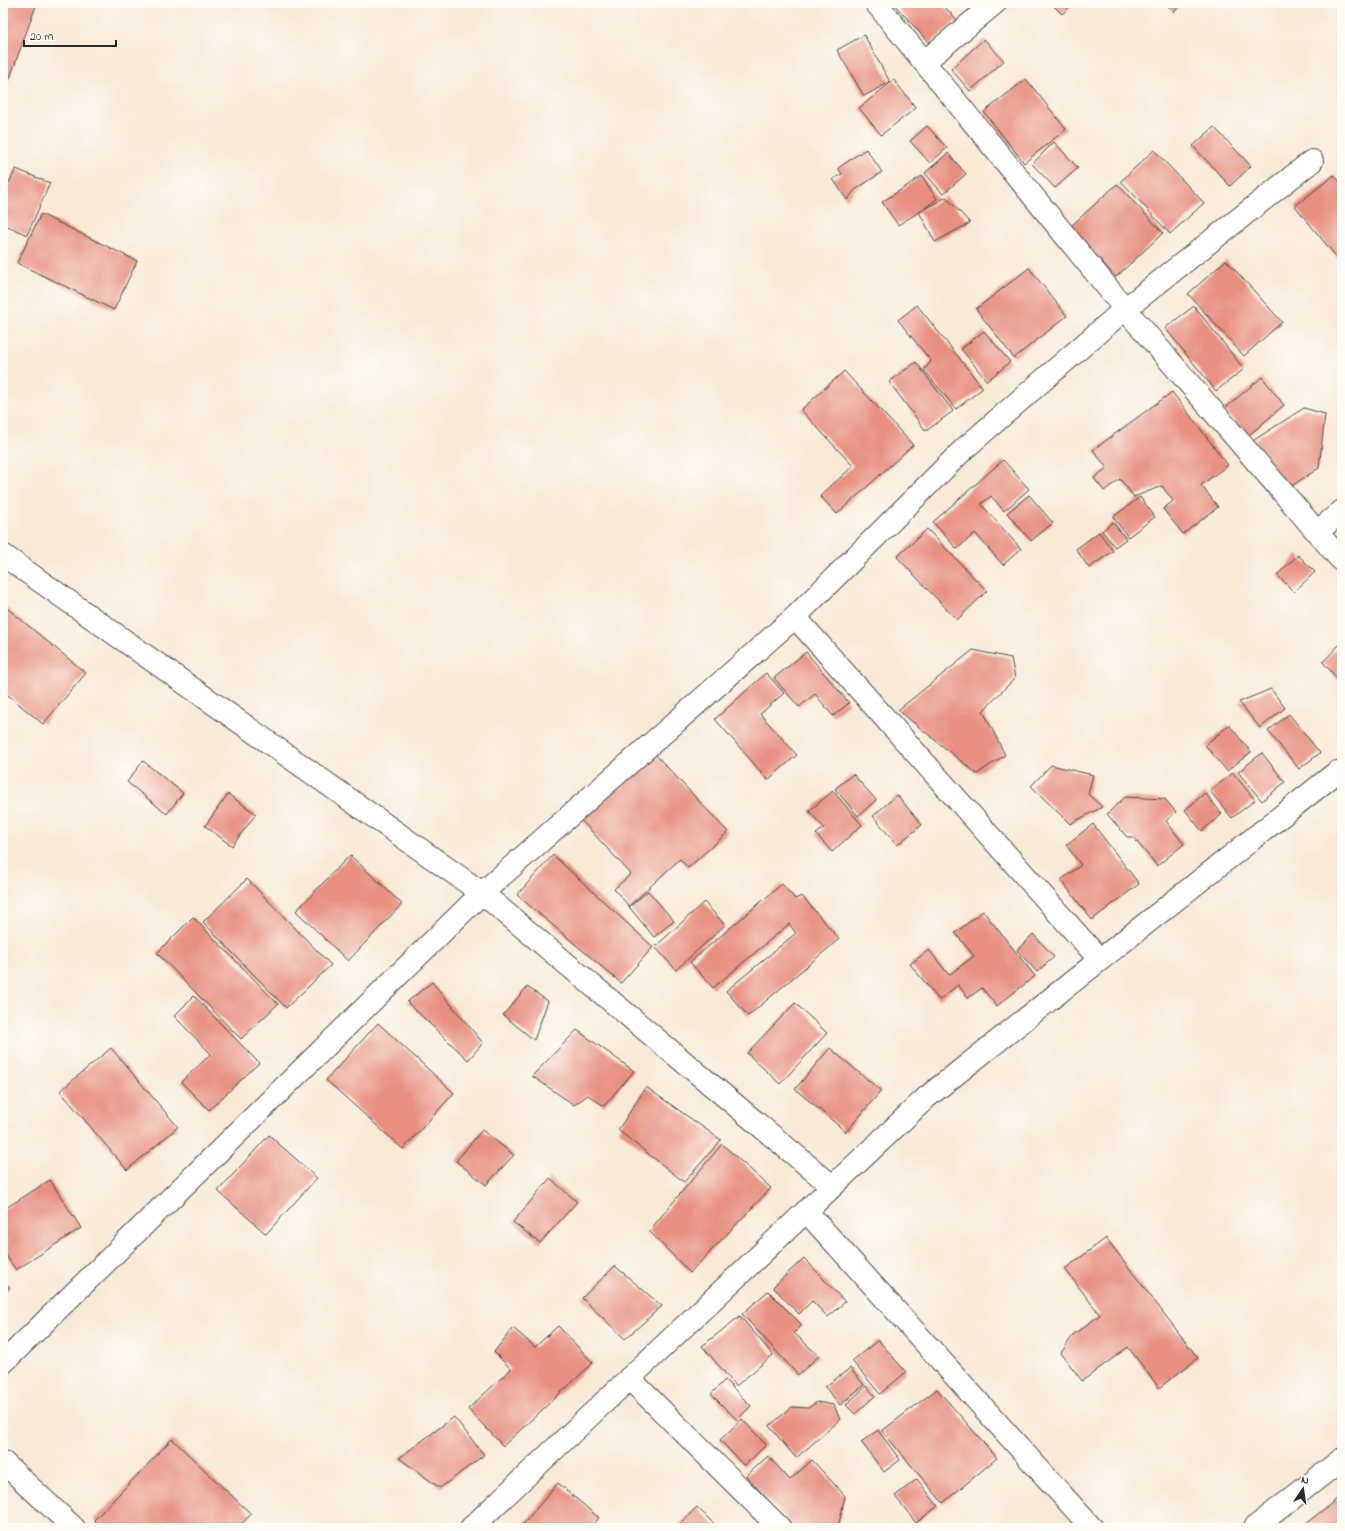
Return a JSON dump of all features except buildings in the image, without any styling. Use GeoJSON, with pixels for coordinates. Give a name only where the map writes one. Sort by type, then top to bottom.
{"type":"FeatureCollection","features":[{"type":"Feature","properties":{"kind":"street"},"geometry":{"type":"LineString","coordinates":[[876,3],[1125,309],[1342,561]]}},
{"type":"Feature","properties":{"kind":"street"},"geometry":{"type":"LineString","coordinates":[[924,62],[995,3]]}},
{"type":"Feature","properties":{"kind":"street"},"geometry":{"type":"LineString","coordinates":[[3,1363],[482,893],[796,617],[964,449],[1125,309],[1312,161]]}},
{"type":"Feature","properties":{"kind":"street"},"geometry":{"type":"LineString","coordinates":[[1317,532],[1342,511]]}},
{"type":"Feature","properties":{"kind":"street"},"geometry":{"type":"LineString","coordinates":[[3,555],[482,893],[832,1186]]}},
{"type":"Feature","properties":{"kind":"street"},"geometry":{"type":"LineString","coordinates":[[796,617],[1100,960]]}},
{"type":"Feature","properties":{"kind":"street"},"geometry":{"type":"LineString","coordinates":[[471,1528],[927,1097],[1337,772]]}},
{"type":"Feature","properties":{"kind":"street"},"geometry":{"type":"LineString","coordinates":[[806,1211],[1092,1528]]}},
{"type":"Feature","properties":{"kind":"street"},"geometry":{"type":"LineString","coordinates":[[629,1378],[780,1528]]}},
{"type":"Feature","properties":{"kind":"street"},"geometry":{"type":"LineString","coordinates":[[1254,1528],[1342,1459]]}},
{"type":"Feature","properties":{"kind":"street"},"geometry":{"type":"LineString","coordinates":[[3,1462],[74,1528]]}}]}
